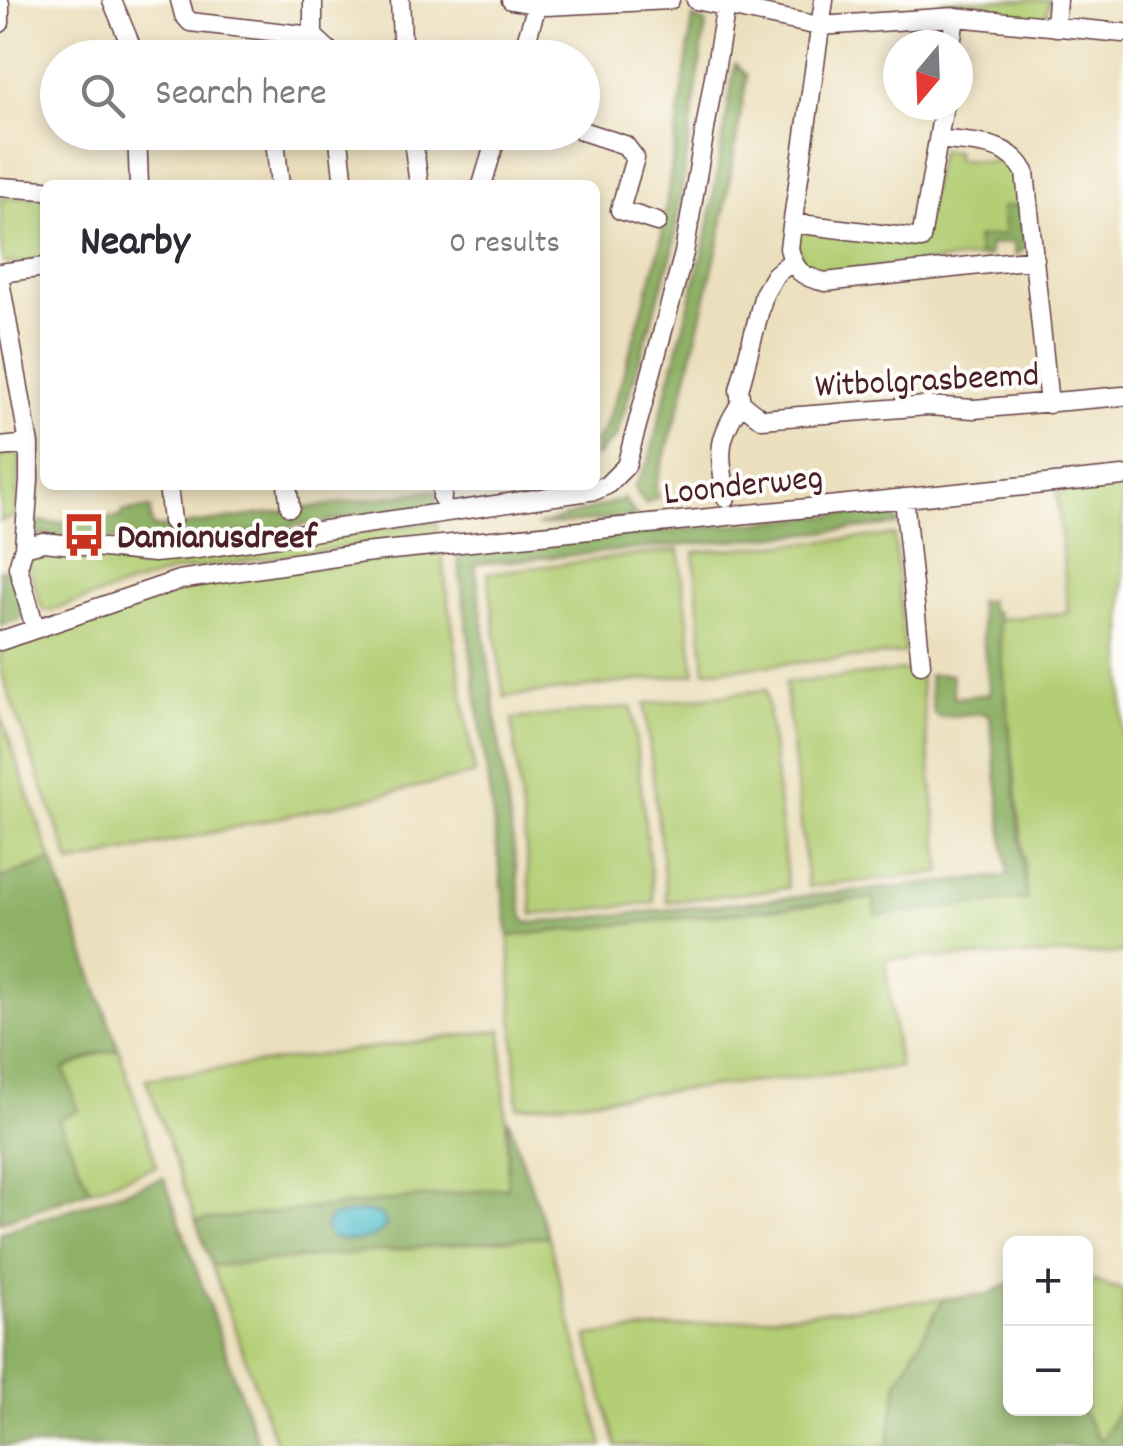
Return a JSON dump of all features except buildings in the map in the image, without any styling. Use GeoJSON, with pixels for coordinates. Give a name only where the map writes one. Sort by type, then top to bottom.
{"type":"FeatureCollection","features":[{"type":"Feature","properties":{"kind":"street"},"geometry":{"type":"LineString","coordinates":[[112,0],[129,40]]}},
{"type":"Feature","properties":{"kind":"street"},"geometry":{"type":"LineString","coordinates":[[180,0],[190,22],[313,36],[317,40]]}},
{"type":"Feature","properties":{"kind":"street"},"geometry":{"type":"LineString","coordinates":[[313,0],[313,36]]}},
{"type":"Feature","properties":{"kind":"street"},"geometry":{"type":"LineString","coordinates":[[400,0],[403,40]]}},
{"type":"Feature","properties":{"kind":"street"},"geometry":{"type":"LineString","coordinates":[[511,0],[670,0]]}},
{"type":"Feature","properties":{"kind":"street"},"geometry":{"type":"LineString","coordinates":[[696,0],[732,3],[819,26],[934,9],[955,17],[1123,33]]}},
{"type":"Feature","properties":{"kind":"street"},"geometry":{"type":"LineString","coordinates":[[824,0],[789,248],[796,270],[825,282],[1035,259]]}},
{"type":"Feature","properties":{"kind":"street"},"geometry":{"type":"LineString","coordinates":[[1055,26],[1057,0]]}},
{"type":"Feature","properties":{"kind":"street"},"geometry":{"type":"LineString","coordinates":[[528,40],[543,3]]}},
{"type":"Feature","properties":{"kind":"street"},"geometry":{"type":"LineString","coordinates":[[600,473],[632,443],[684,253],[718,51],[730,32],[732,3]]}},
{"type":"Feature","properties":{"kind":"street"},"geometry":{"type":"LineString","coordinates":[[0,4],[0,23]]}},
{"type":"Feature","properties":{"kind":"street"},"geometry":{"type":"LineString","coordinates":[[953,30],[955,17]]}},
{"type":"Feature","properties":{"kind":"street"},"geometry":{"type":"LineString","coordinates":[[792,223],[921,239],[942,120]]}},
{"type":"Feature","properties":{"kind":"street"},"geometry":{"type":"LineString","coordinates":[[600,137],[630,148],[636,158],[620,210],[657,222]]}},
{"type":"Feature","properties":{"kind":"street"},"geometry":{"type":"LineString","coordinates":[[939,139],[1003,148],[1017,157],[1025,172],[1049,404]]}},
{"type":"Feature","properties":{"kind":"street"},"geometry":{"type":"LineString","coordinates":[[138,150],[139,180]]}},
{"type":"Feature","properties":{"kind":"street"},"geometry":{"type":"LineString","coordinates":[[276,150],[279,180]]}},
{"type":"Feature","properties":{"kind":"street"},"geometry":{"type":"LineString","coordinates":[[340,150],[343,180]]}},
{"type":"Feature","properties":{"kind":"street"},"geometry":{"type":"LineString","coordinates":[[414,150],[418,180]]}},
{"type":"Feature","properties":{"kind":"street"},"geometry":{"type":"LineString","coordinates":[[484,180],[493,150]]}},
{"type":"Feature","properties":{"kind":"street"},"geometry":{"type":"LineString","coordinates":[[0,188],[40,190]]}},
{"type":"Feature","properties":{"kind":"street"},"geometry":{"type":"LineString","coordinates":[[726,498],[720,446],[726,425],[741,402],[739,390],[764,294],[775,275],[792,261]]}},
{"type":"Feature","properties":{"kind":"street"},"geometry":{"type":"LineString","coordinates":[[35,628],[19,580],[18,559],[24,547],[28,444],[6,342],[0,277],[40,268]]}},
{"type":"Feature","properties":{"kind":"street","name":"Witbolgrasbeemd"},"geometry":{"type":"LineString","coordinates":[[741,402],[762,419],[780,420],[927,406],[974,409],[1123,396]]}},
{"type":"Feature","properties":{"kind":"street"},"geometry":{"type":"LineString","coordinates":[[0,448],[28,444]]}},
{"type":"Feature","properties":{"kind":"street","name":"Loonderweg"},"geometry":{"type":"LineString","coordinates":[[0,641],[179,580],[231,572],[363,553],[1123,476]]}},
{"type":"Feature","properties":{"kind":"street"},"geometry":{"type":"LineString","coordinates":[[169,490],[172,521]]}},
{"type":"Feature","properties":{"kind":"street"},"geometry":{"type":"LineString","coordinates":[[288,490],[290,507]]}},
{"type":"Feature","properties":{"kind":"street"},"geometry":{"type":"LineString","coordinates":[[24,547],[42,542],[154,553],[197,549],[442,499],[530,490]]}},
{"type":"Feature","properties":{"kind":"street"},"geometry":{"type":"LineString","coordinates":[[904,498],[921,664]]}},
{"type":"Feature","properties":{"kind":"street"},"geometry":{"type":"LineString","coordinates":[[442,499],[444,546]]}},
{"type":"Feature","properties":{"kind":"street"},"geometry":{"type":"LineString","coordinates":[[231,572],[268,536]]}},
{"type":"Feature","properties":{"kind":"green space"},"geometry":{"type":"Polygon","coordinates":[[[942,0],[1050,0],[1045,20],[947,12],[942,0]]]}},
{"type":"Feature","properties":{"kind":"green space"},"geometry":{"type":"Polygon","coordinates":[[[693,18],[706,23],[673,250],[616,437],[600,452],[600,435],[620,386],[660,248],[693,18]]]}},
{"type":"Feature","properties":{"kind":"green space"},"geometry":{"type":"Polygon","coordinates":[[[735,64],[747,76],[720,237],[680,406],[655,487],[658,497],[645,504],[634,487],[649,460],[707,235],[735,64]]]}},
{"type":"Feature","properties":{"kind":"green space"},"geometry":{"type":"Polygon","coordinates":[[[940,150],[956,151],[956,160],[994,162],[995,152],[1016,168],[1021,205],[1005,235],[977,238],[979,257],[825,274],[803,265],[795,235],[799,229],[918,246],[940,150]]]}},
{"type":"Feature","properties":{"kind":"green space"},"geometry":{"type":"Polygon","coordinates":[[[40,197],[40,260],[6,264],[2,260],[0,198],[40,197]]]}},
{"type":"Feature","properties":{"kind":"green space"},"geometry":{"type":"Polygon","coordinates":[[[1021,205],[1024,250],[1015,255],[1013,242],[989,245],[989,256],[979,257],[976,238],[1005,235],[1002,207],[1021,205]]]}},
{"type":"Feature","properties":{"kind":"green space"},"geometry":{"type":"Polygon","coordinates":[[[18,453],[15,517],[0,521],[0,455],[18,453]]]}},
{"type":"Feature","properties":{"kind":"green space"},"geometry":{"type":"Polygon","coordinates":[[[1123,485],[1123,953],[885,959],[899,1067],[518,1107],[509,936],[874,898],[877,914],[1026,881],[998,619],[1068,613],[1057,492],[1123,485]]]}},
{"type":"Feature","properties":{"kind":"green space"},"geometry":{"type":"Polygon","coordinates":[[[436,490],[437,506],[173,543],[38,535],[33,526],[34,521],[121,517],[123,512],[150,508],[154,528],[171,527],[436,490]]]}},
{"type":"Feature","properties":{"kind":"green space"},"geometry":{"type":"Polygon","coordinates":[[[624,499],[637,517],[536,526],[624,499]]]}},
{"type":"Feature","properties":{"kind":"green space"},"geometry":{"type":"Polygon","coordinates":[[[895,512],[898,525],[475,564],[523,917],[527,923],[556,921],[1008,876],[990,717],[986,713],[938,717],[933,712],[929,675],[951,674],[954,698],[990,694],[978,601],[989,601],[991,612],[997,612],[1027,899],[877,915],[873,898],[509,936],[457,551],[895,512]]]}},
{"type":"Feature","properties":{"kind":"green space"},"geometry":{"type":"Polygon","coordinates":[[[437,522],[437,531],[428,536],[175,571],[49,611],[42,609],[28,564],[35,554],[44,551],[157,558],[437,522]]]}},
{"type":"Feature","properties":{"kind":"green space"},"geometry":{"type":"Polygon","coordinates":[[[894,535],[905,653],[705,671],[694,552],[894,535]]]}},
{"type":"Feature","properties":{"kind":"green space"},"geometry":{"type":"Polygon","coordinates":[[[679,550],[695,674],[504,697],[488,573],[679,550]]]}},
{"type":"Feature","properties":{"kind":"green space"},"geometry":{"type":"Polygon","coordinates":[[[441,552],[475,774],[71,864],[0,670],[0,649],[144,598],[219,579],[441,552]]]}},
{"type":"Feature","properties":{"kind":"green space"},"geometry":{"type":"Polygon","coordinates":[[[0,570],[13,571],[24,612],[20,619],[0,625],[0,570]]]}},
{"type":"Feature","properties":{"kind":"green space"},"geometry":{"type":"Polygon","coordinates":[[[919,669],[942,873],[808,887],[785,683],[919,669]]]}},
{"type":"Feature","properties":{"kind":"green space"},"geometry":{"type":"Polygon","coordinates":[[[766,690],[788,888],[667,902],[645,704],[766,690]]]}},
{"type":"Feature","properties":{"kind":"green space"},"geometry":{"type":"Polygon","coordinates":[[[632,707],[654,903],[533,915],[512,719],[632,707]]]}},
{"type":"Feature","properties":{"kind":"green space"},"geometry":{"type":"Polygon","coordinates":[[[0,714],[52,861],[0,879],[0,714]]]}},
{"type":"Feature","properties":{"kind":"green space"},"geometry":{"type":"Polygon","coordinates":[[[52,861],[119,1050],[100,1053],[64,1069],[79,1111],[58,1119],[90,1190],[0,1222],[0,879],[52,861]]]}},
{"type":"Feature","properties":{"kind":"green space"},"geometry":{"type":"Polygon","coordinates":[[[502,1030],[508,1188],[196,1221],[146,1079],[502,1030]]]}},
{"type":"Feature","properties":{"kind":"green space"},"geometry":{"type":"Polygon","coordinates":[[[119,1050],[157,1166],[90,1190],[58,1119],[64,1069],[101,1053],[119,1050]]]}},
{"type":"Feature","properties":{"kind":"green space"},"geometry":{"type":"Polygon","coordinates":[[[508,1118],[548,1236],[212,1266],[196,1221],[507,1188],[508,1118]]]}},
{"type":"Feature","properties":{"kind":"green space"},"geometry":{"type":"Polygon","coordinates":[[[164,1178],[259,1446],[0,1446],[0,1233],[164,1178]]]}},
{"type":"Feature","properties":{"kind":"green space"},"geometry":{"type":"Polygon","coordinates":[[[548,1236],[603,1446],[277,1446],[212,1266],[548,1236]]]}},
{"type":"Feature","properties":{"kind":"green space"},"geometry":{"type":"Polygon","coordinates":[[[1093,1281],[1123,1290],[1123,1400],[1104,1438],[1098,1439],[1085,1416],[1093,1416],[1093,1281]]]}},
{"type":"Feature","properties":{"kind":"green space"},"geometry":{"type":"Polygon","coordinates":[[[1003,1287],[1003,1416],[1085,1416],[1098,1439],[1104,1437],[1123,1400],[1123,1446],[888,1446],[898,1382],[943,1299],[989,1294],[1003,1287]]]}},
{"type":"Feature","properties":{"kind":"green space"},"geometry":{"type":"Polygon","coordinates":[[[943,1299],[898,1382],[888,1446],[616,1446],[587,1336],[943,1299]]]}},
{"type":"Feature","properties":{"kind":"water"},"geometry":{"type":"Polygon","coordinates":[[[363,1211],[380,1215],[387,1225],[375,1236],[361,1240],[330,1237],[325,1227],[331,1217],[363,1211]]]}},
{"type":"Feature","properties":{"kind":"place","name":"Damianusdreef"},"geometry":{"type":"Point","coordinates":[84,535]}}]}
